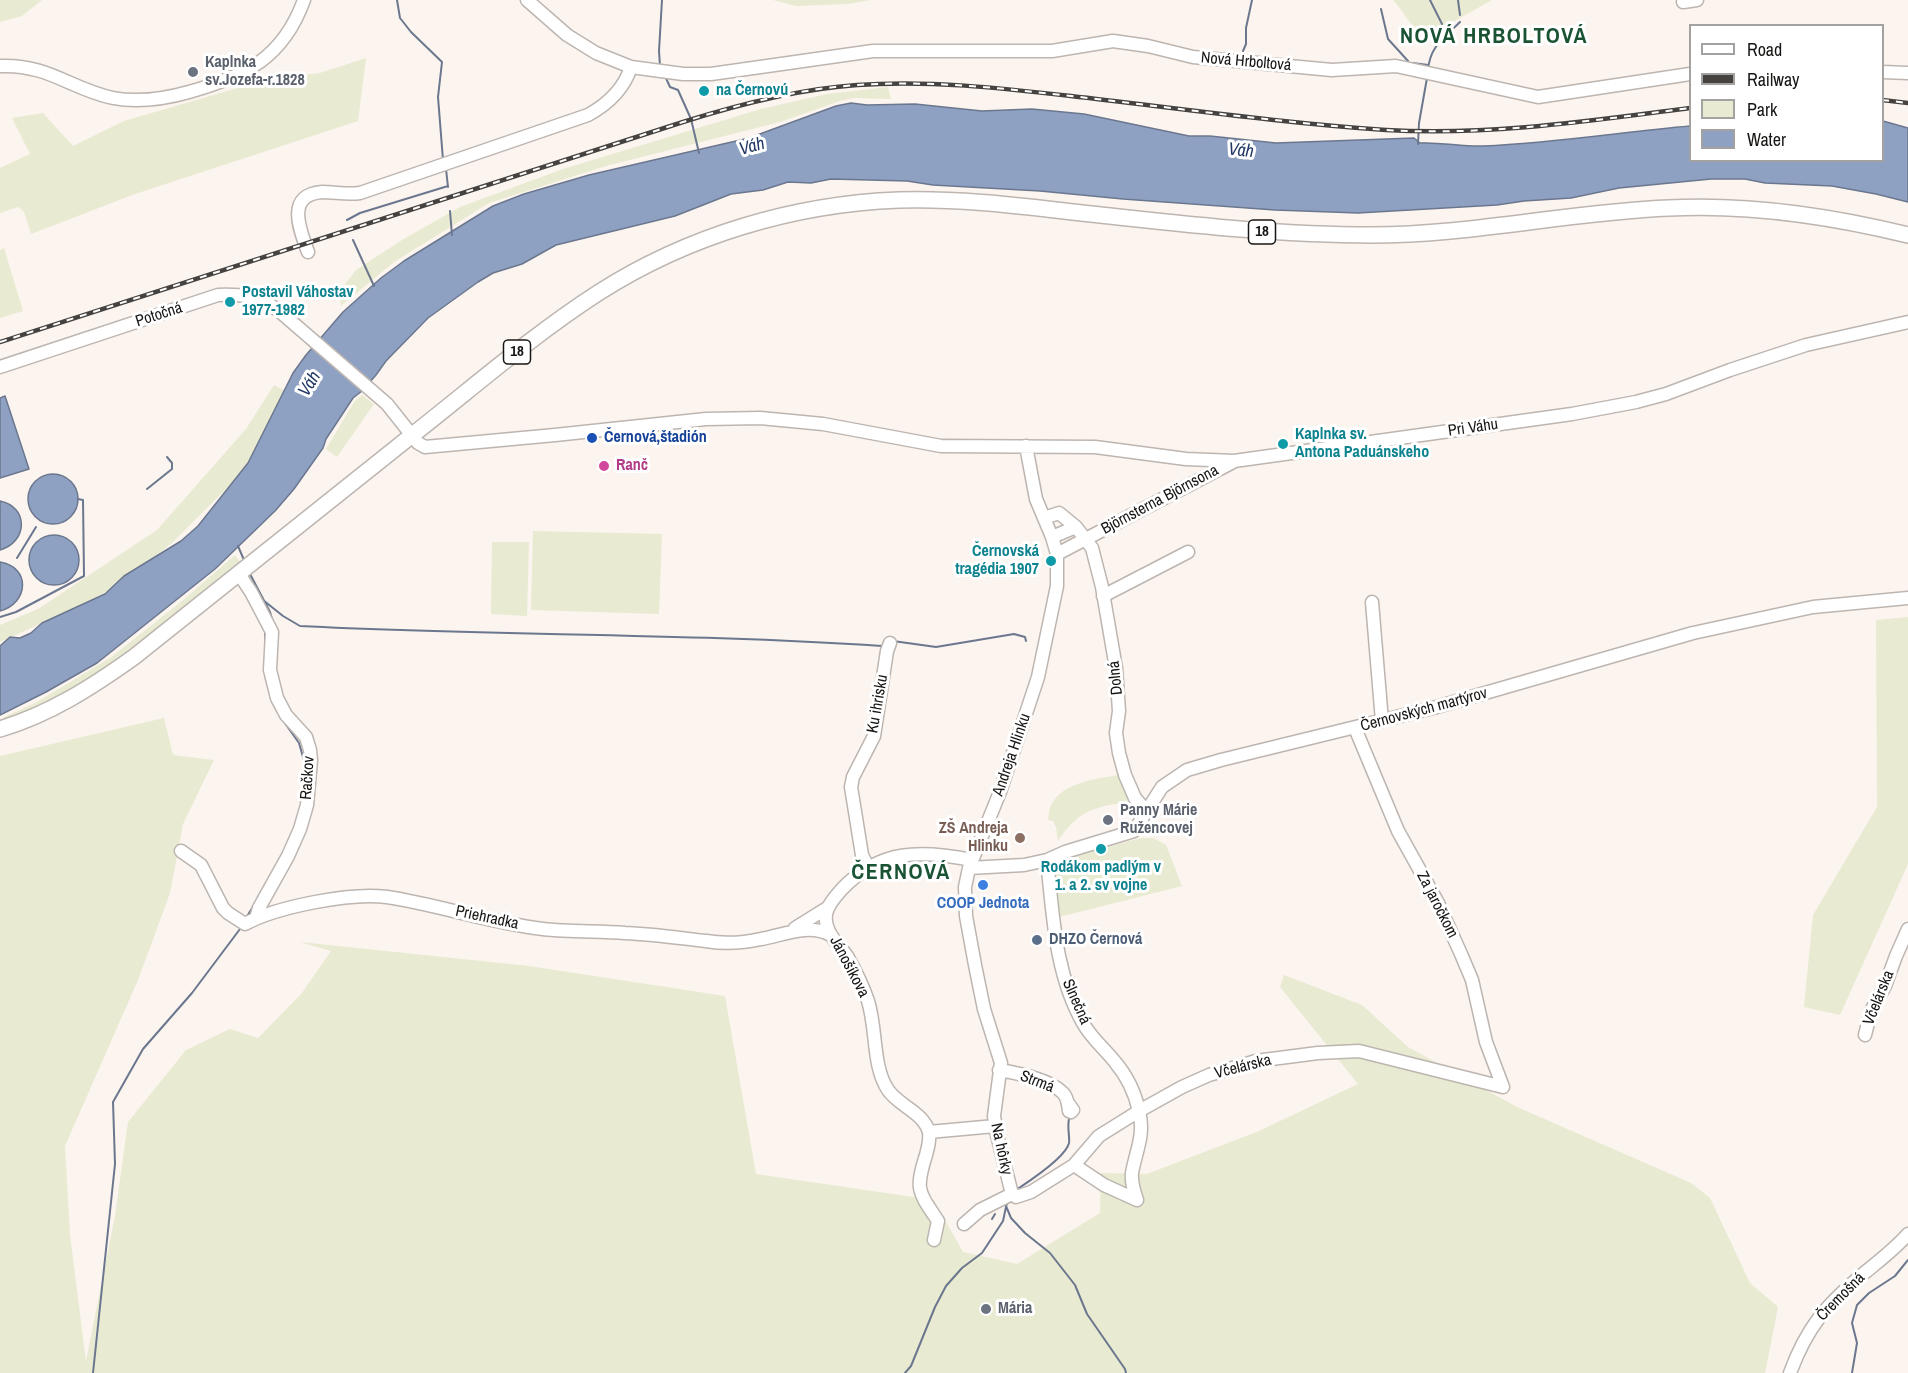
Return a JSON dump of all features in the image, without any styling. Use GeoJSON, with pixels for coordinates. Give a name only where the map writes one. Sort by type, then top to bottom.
{"type":"FeatureCollection","features":[{"type":"Feature","properties":{"kind":"main road","name":"18"},"geometry":{"type":"LineString","coordinates":[[0,729],[52,709],[103,679],[556,322],[602,290],[672,254],[732,230],[789,214],[836,206],[900,200],[952,201],[1040,208],[1257,232],[1396,235],[1651,209],[1728,208],[1796,213],[1908,235]]}},
{"type":"Feature","properties":{"kind":"street"},"geometry":{"type":"LineString","coordinates":[[0,66],[18,66],[54,74],[112,98],[144,101],[184,93],[238,76],[267,57],[292,28],[304,0]]}},
{"type":"Feature","properties":{"kind":"street","name":"Nová Hrboltová"},"geometry":{"type":"LineString","coordinates":[[527,0],[580,44],[631,67],[663,72],[711,74],[873,51],[1052,51],[1113,41],[1148,46],[1192,57],[1237,62],[1343,71],[1396,66],[1538,97],[1689,74]]}},
{"type":"Feature","properties":{"kind":"street"},"geometry":{"type":"LineString","coordinates":[[1683,2],[1697,0]]}},
{"type":"Feature","properties":{"kind":"street"},"geometry":{"type":"LineString","coordinates":[[308,252],[298,219],[298,210],[308,196],[322,192],[360,193],[588,116],[607,104],[615,95],[622,87],[631,67]]}},
{"type":"Feature","properties":{"kind":"street"},"geometry":{"type":"LineString","coordinates":[[1884,72],[1908,73]]}},
{"type":"Feature","properties":{"kind":"street","name":"Potočná"},"geometry":{"type":"LineString","coordinates":[[0,367],[218,295],[237,294],[261,299],[278,310],[369,387],[387,404],[412,436]]}},
{"type":"Feature","properties":{"kind":"street","name":"Pri Váhu"},"geometry":{"type":"LineString","coordinates":[[412,436],[418,442],[432,447],[706,419],[760,418],[823,424],[941,446],[1095,447],[1186,459],[1234,461],[1572,414],[1636,402],[1666,394],[1806,345],[1908,322]]}},
{"type":"Feature","properties":{"kind":"street","name":"Andreja Hlinku"},"geometry":{"type":"LineString","coordinates":[[1000,1066],[984,1009],[966,916],[965,886],[971,864],[1000,792],[1038,677],[1055,597],[1057,555],[1036,499],[1026,446]]}},
{"type":"Feature","properties":{"kind":"street","name":"Björnsterna Björnsona"},"geometry":{"type":"LineString","coordinates":[[1057,555],[1234,461]]}},
{"type":"Feature","properties":{"kind":"street"},"geometry":{"type":"LineString","coordinates":[[1044,518],[1059,513],[1087,540]]}},
{"type":"Feature","properties":{"kind":"street"},"geometry":{"type":"LineString","coordinates":[[1052,537],[1076,527]]}},
{"type":"Feature","properties":{"kind":"street","name":"Dolná"},"geometry":{"type":"LineString","coordinates":[[1087,540],[1092,548],[1103,596],[1116,668],[1119,711],[1116,734],[1119,753],[1135,798],[1147,812]]}},
{"type":"Feature","properties":{"kind":"street"},"geometry":{"type":"LineString","coordinates":[[1103,596],[1188,552]]}},
{"type":"Feature","properties":{"kind":"street","name":"Račkov"},"geometry":{"type":"LineString","coordinates":[[245,569],[251,592],[272,632],[270,670],[277,698],[286,715],[306,737],[311,760],[307,805],[300,829],[256,918]]}},
{"type":"Feature","properties":{"kind":"street","name":"Černovských martýrov"},"geometry":{"type":"LineString","coordinates":[[971,864],[1024,865],[1047,860],[1065,852],[1134,831],[1162,787],[1186,770],[1484,694],[1692,633],[1813,607],[1908,598]]}},
{"type":"Feature","properties":{"kind":"street"},"geometry":{"type":"LineString","coordinates":[[1372,602],[1382,721]]}},
{"type":"Feature","properties":{"kind":"street","name":"Ku ihrisku"},"geometry":{"type":"LineString","coordinates":[[868,867],[862,855],[852,787],[853,777],[874,736],[885,660],[890,643]]}},
{"type":"Feature","properties":{"kind":"street","name":"Za jaročkom"},"geometry":{"type":"LineString","coordinates":[[1355,728],[1398,831],[1438,903],[1472,980],[1485,1042],[1503,1088]]}},
{"type":"Feature","properties":{"kind":"street","name":"Priehradka"},"geometry":{"type":"LineString","coordinates":[[181,851],[201,865],[218,900],[228,913],[245,924],[256,918],[290,908],[332,900],[385,897],[501,923],[545,929],[627,933],[722,944],[760,940],[805,929],[820,929],[831,935]]}},
{"type":"Feature","properties":{"kind":"street"},"geometry":{"type":"LineString","coordinates":[[783,933],[804,924],[827,908],[854,877],[868,867],[892,858],[915,854],[950,856],[971,864]]}},
{"type":"Feature","properties":{"kind":"street","name":"Slnečná"},"geometry":{"type":"LineString","coordinates":[[1047,860],[1057,947],[1070,996],[1084,1026],[1129,1082],[1139,1111],[1142,1130],[1132,1186],[1137,1200],[1104,1185],[1074,1165]]}},
{"type":"Feature","properties":{"kind":"street","name":"Jánošíkova"},"geometry":{"type":"LineString","coordinates":[[827,908],[826,921],[831,935],[847,956],[867,998],[873,1020],[880,1070],[888,1090],[918,1115],[929,1132]]}},
{"type":"Feature","properties":{"kind":"street","name":"Včelárska"},"geometry":{"type":"LineString","coordinates":[[1865,1035],[1871,1011],[1885,986],[1908,929]]}},
{"type":"Feature","properties":{"kind":"street","name":"Včelárska"},"geometry":{"type":"LineString","coordinates":[[964,1224],[980,1210],[1014,1196],[1031,1192],[1074,1165],[1099,1136],[1139,1111],[1209,1075],[1256,1061],[1318,1053],[1359,1051],[1503,1088]]}},
{"type":"Feature","properties":{"kind":"street","name":"Strmá"},"geometry":{"type":"LineString","coordinates":[[1000,1066],[1055,1087],[1064,1094],[1068,1103]]}},
{"type":"Feature","properties":{"kind":"street","name":"Na hôrky"},"geometry":{"type":"LineString","coordinates":[[1000,1066],[994,1116],[995,1126],[1014,1196]]}},
{"type":"Feature","properties":{"kind":"street"},"geometry":{"type":"LineString","coordinates":[[934,1240],[938,1221],[922,1198],[918,1187],[920,1171],[929,1144],[929,1132],[995,1126]]}},
{"type":"Feature","properties":{"kind":"street","name":"Čremošná"},"geometry":{"type":"LineString","coordinates":[[1790,1373],[1800,1348],[1818,1318],[1842,1293],[1908,1234]]}},
{"type":"Feature","properties":{"kind":"green space"},"geometry":{"type":"Polygon","coordinates":[[[0,0],[42,0],[22,16],[0,22],[0,0]]]}},
{"type":"Feature","properties":{"kind":"green space"},"geometry":{"type":"Polygon","coordinates":[[[773,0],[871,0],[848,4],[796,6],[773,0]]]}},
{"type":"Feature","properties":{"kind":"green space"},"geometry":{"type":"Polygon","coordinates":[[[1393,0],[1492,0],[1437,31],[1428,32],[1416,28],[1393,0]]]}},
{"type":"Feature","properties":{"kind":"green space"},"geometry":{"type":"Polygon","coordinates":[[[366,58],[358,121],[135,194],[31,234],[24,212],[18,207],[0,213],[0,168],[30,154],[12,118],[43,113],[73,146],[124,121],[272,78],[320,73],[366,58]]]}},
{"type":"Feature","properties":{"kind":"green space"},"geometry":{"type":"Polygon","coordinates":[[[888,87],[891,99],[854,98],[840,101],[780,122],[606,166],[489,203],[394,262],[341,306],[339,292],[356,270],[402,240],[460,207],[563,169],[761,109],[827,94],[888,87]]]}},
{"type":"Feature","properties":{"kind":"green space"},"geometry":{"type":"Polygon","coordinates":[[[4,248],[23,311],[0,318],[0,250],[4,248]]]}},
{"type":"Feature","properties":{"kind":"green space"},"geometry":{"type":"Polygon","coordinates":[[[274,385],[285,391],[260,449],[228,487],[173,542],[123,582],[87,603],[0,642],[0,625],[38,609],[157,530],[246,429],[274,385]]]}},
{"type":"Feature","properties":{"kind":"green space"},"geometry":{"type":"Polygon","coordinates":[[[362,395],[374,404],[337,457],[326,449],[354,402],[362,395]]]}},
{"type":"Feature","properties":{"kind":"green space"},"geometry":{"type":"Polygon","coordinates":[[[533,531],[662,534],[659,614],[531,610],[533,531]]]}},
{"type":"Feature","properties":{"kind":"green space"},"geometry":{"type":"Polygon","coordinates":[[[492,542],[529,542],[527,616],[491,614],[492,542]]]}},
{"type":"Feature","properties":{"kind":"green space"},"geometry":{"type":"Polygon","coordinates":[[[235,555],[241,563],[163,626],[88,681],[7,720],[4,717],[35,703],[110,658],[235,555]]]}},
{"type":"Feature","properties":{"kind":"green space"},"geometry":{"type":"Polygon","coordinates":[[[1908,617],[1908,864],[1840,1015],[1804,1007],[1813,915],[1877,807],[1876,620],[1908,617]]]}},
{"type":"Feature","properties":{"kind":"green space"},"geometry":{"type":"Polygon","coordinates":[[[164,718],[173,755],[214,760],[183,824],[170,893],[138,980],[65,1146],[70,1235],[86,1361],[115,1216],[128,1122],[186,1050],[230,1029],[258,1038],[302,993],[331,951],[300,942],[529,966],[725,996],[756,1174],[934,1200],[963,1252],[1017,1264],[1100,1213],[1101,1173],[1147,1174],[1259,1131],[1358,1084],[1280,987],[1284,975],[1362,1005],[1408,1047],[1517,1107],[1691,1183],[1710,1198],[1750,1283],[1778,1307],[1765,1373],[0,1373],[0,756],[164,718]]]}},
{"type":"Feature","properties":{"kind":"green space"},"geometry":{"type":"Polygon","coordinates":[[[1120,775],[1133,802],[1109,805],[1090,811],[1073,822],[1058,841],[1056,827],[1053,821],[1048,820],[1051,806],[1058,795],[1083,782],[1120,775]]]}},
{"type":"Feature","properties":{"kind":"green space"},"geometry":{"type":"Polygon","coordinates":[[[1141,838],[1153,838],[1166,845],[1182,886],[1059,917],[1054,861],[1141,838]]]}},
{"type":"Feature","properties":{"kind":"water","name":"Váh"},"geometry":{"type":"Polygon","coordinates":[[[851,103],[915,104],[982,111],[1032,109],[1084,114],[1189,136],[1276,143],[1414,138],[1420,143],[1484,146],[1689,126],[1689,162],[1884,162],[1884,121],[1908,128],[1908,202],[1832,186],[1765,183],[1745,179],[1711,179],[1619,188],[1571,198],[1497,205],[1358,213],[1275,210],[1040,191],[933,185],[907,181],[831,179],[811,183],[788,182],[763,190],[731,194],[675,216],[556,245],[522,264],[493,273],[478,282],[428,318],[386,361],[362,391],[353,398],[326,439],[323,448],[294,489],[275,511],[215,569],[97,663],[0,715],[0,646],[10,637],[20,638],[31,633],[42,623],[105,594],[124,576],[181,541],[198,526],[248,463],[293,373],[306,355],[343,312],[404,261],[493,206],[524,194],[589,175],[749,138],[836,106],[851,103]]]}},
{"type":"Feature","properties":{"kind":"water"},"geometry":{"type":"Polygon","coordinates":[[[5,396],[29,469],[0,478],[0,398],[5,396]]]}},
{"type":"Feature","properties":{"kind":"water"},"geometry":{"type":"Polygon","coordinates":[[[48,474],[58,474],[71,481],[78,494],[78,504],[71,517],[58,524],[48,524],[39,520],[32,513],[28,504],[28,494],[32,485],[39,478],[48,474]]]}},
{"type":"Feature","properties":{"kind":"water"},"geometry":{"type":"Polygon","coordinates":[[[0,501],[16,510],[21,525],[16,540],[0,550],[0,501]]]}},
{"type":"Feature","properties":{"kind":"water"},"geometry":{"type":"Polygon","coordinates":[[[54,535],[63,537],[74,546],[79,560],[77,569],[68,580],[54,585],[45,583],[34,574],[29,560],[31,551],[40,540],[54,535]]]}},
{"type":"Feature","properties":{"kind":"water"},"geometry":{"type":"Polygon","coordinates":[[[0,562],[10,565],[17,571],[22,585],[17,601],[0,611],[0,562]]]}},
{"type":"Feature","properties":{"kind":"waterway"},"geometry":{"type":"LineString","coordinates":[[397,0],[400,18],[442,62],[438,97],[443,160]]}},
{"type":"Feature","properties":{"kind":"waterway"},"geometry":{"type":"LineString","coordinates":[[660,66],[662,0]]}},
{"type":"Feature","properties":{"kind":"waterway"},"geometry":{"type":"LineString","coordinates":[[1243,51],[1252,0]]}},
{"type":"Feature","properties":{"kind":"waterway"},"geometry":{"type":"LineString","coordinates":[[1430,0],[1442,24]]}},
{"type":"Feature","properties":{"kind":"waterway"},"geometry":{"type":"LineString","coordinates":[[1458,0],[1460,15]]}},
{"type":"Feature","properties":{"kind":"waterway"},"geometry":{"type":"LineString","coordinates":[[1381,9],[1388,39],[1408,61]]}},
{"type":"Feature","properties":{"kind":"waterway"},"geometry":{"type":"LineString","coordinates":[[1428,70],[1435,48],[1460,22]]}},
{"type":"Feature","properties":{"kind":"waterway"},"geometry":{"type":"LineString","coordinates":[[1413,63],[1428,65]]}},
{"type":"Feature","properties":{"kind":"waterway"},"geometry":{"type":"LineString","coordinates":[[665,76],[670,87],[678,90],[691,119],[699,153]]}},
{"type":"Feature","properties":{"kind":"waterway"},"geometry":{"type":"LineString","coordinates":[[1418,144],[1419,123],[1427,78]]}},
{"type":"Feature","properties":{"kind":"waterway"},"geometry":{"type":"LineString","coordinates":[[446,169],[448,187]]}},
{"type":"Feature","properties":{"kind":"waterway"},"geometry":{"type":"LineString","coordinates":[[347,220],[360,213],[448,186]]}},
{"type":"Feature","properties":{"kind":"waterway"},"geometry":{"type":"LineString","coordinates":[[450,211],[452,235]]}},
{"type":"Feature","properties":{"kind":"waterway"},"geometry":{"type":"LineString","coordinates":[[353,240],[374,286]]}},
{"type":"Feature","properties":{"kind":"waterway"},"geometry":{"type":"LineString","coordinates":[[147,489],[172,469],[172,463],[167,457]]}},
{"type":"Feature","properties":{"kind":"waterway"},"geometry":{"type":"LineString","coordinates":[[0,617],[16,612],[84,576],[83,500],[78,499]]}},
{"type":"Feature","properties":{"kind":"waterway"},"geometry":{"type":"LineString","coordinates":[[17,558],[36,527]]}},
{"type":"Feature","properties":{"kind":"waterway"},"geometry":{"type":"LineString","coordinates":[[238,546],[244,560]]}},
{"type":"Feature","properties":{"kind":"waterway"},"geometry":{"type":"LineString","coordinates":[[250,574],[270,612],[271,622]]}},
{"type":"Feature","properties":{"kind":"waterway"},"geometry":{"type":"LineString","coordinates":[[263,600],[300,626],[736,639],[882,646],[885,643]]}},
{"type":"Feature","properties":{"kind":"waterway"},"geometry":{"type":"LineString","coordinates":[[265,631],[265,651]]}},
{"type":"Feature","properties":{"kind":"waterway"},"geometry":{"type":"LineString","coordinates":[[893,641],[936,647],[1014,634],[1025,637],[1026,641]]}},
{"type":"Feature","properties":{"kind":"waterway"},"geometry":{"type":"LineString","coordinates":[[265,675],[269,690]]}},
{"type":"Feature","properties":{"kind":"waterway"},"geometry":{"type":"LineString","coordinates":[[282,719],[299,743],[305,764]]}},
{"type":"Feature","properties":{"kind":"waterway"},"geometry":{"type":"LineString","coordinates":[[246,918],[254,905]]}},
{"type":"Feature","properties":{"kind":"waterway"},"geometry":{"type":"LineString","coordinates":[[93,1373],[115,1164],[113,1102],[143,1049],[192,993],[240,929]]}},
{"type":"Feature","properties":{"kind":"waterway"},"geometry":{"type":"LineString","coordinates":[[1019,1188],[1062,1155],[1069,1143],[1069,1119]]}},
{"type":"Feature","properties":{"kind":"waterway"},"geometry":{"type":"LineString","coordinates":[[1008,1202],[1006,1206],[1011,1218],[1025,1233],[1050,1253],[1075,1285],[1087,1314],[1126,1373]]}},
{"type":"Feature","properties":{"kind":"waterway"},"geometry":{"type":"LineString","coordinates":[[905,1373],[911,1366],[946,1286],[962,1268],[982,1253],[1003,1221],[1006,1207]]}},
{"type":"Feature","properties":{"kind":"waterway"},"geometry":{"type":"LineString","coordinates":[[992,1219],[995,1214]]}},
{"type":"Feature","properties":{"kind":"waterway"},"geometry":{"type":"LineString","coordinates":[[1852,1373],[1857,1343],[1852,1323],[1857,1305],[1869,1293],[1895,1276],[1908,1260]]}},
{"type":"Feature","properties":{"kind":"railway"},"geometry":{"type":"LineString","coordinates":[[0,342],[683,122],[748,103],[813,90],[857,85],[911,83],[964,86],[1307,123],[1424,131],[1539,126],[1689,108]]}},
{"type":"Feature","properties":{"kind":"railway"},"geometry":{"type":"LineString","coordinates":[[1884,100],[1908,103]]}},
{"type":"Feature","properties":{"kind":"place","name":"Kaplnka sv.Jozefa-r.1828"},"geometry":{"type":"Point","coordinates":[193,72]}},
{"type":"Feature","properties":{"kind":"place","name":"na Černovú"},"geometry":{"type":"Point","coordinates":[704,91]}},
{"type":"Feature","properties":{"kind":"place","name":"Postavil Váhostav 1977-1982"},"geometry":{"type":"Point","coordinates":[230,302]}},
{"type":"Feature","properties":{"kind":"place","name":"Černová,štadión"},"geometry":{"type":"Point","coordinates":[592,438]}},
{"type":"Feature","properties":{"kind":"place","name":"Kaplnka sv. Antona Paduánskeho"},"geometry":{"type":"Point","coordinates":[1283,444]}},
{"type":"Feature","properties":{"kind":"place","name":"Ranč"},"geometry":{"type":"Point","coordinates":[604,466]}},
{"type":"Feature","properties":{"kind":"place","name":"Černovská tragédia 1907"},"geometry":{"type":"Point","coordinates":[1051,561]}},
{"type":"Feature","properties":{"kind":"place","name":"Panny Márie Ružencovej"},"geometry":{"type":"Point","coordinates":[1108,820]}},
{"type":"Feature","properties":{"kind":"place","name":"ZŠ Andreja Hlinku"},"geometry":{"type":"Point","coordinates":[1020,838]}},
{"type":"Feature","properties":{"kind":"place","name":"Rodákom padlým v 1. a 2. sv vojne"},"geometry":{"type":"Point","coordinates":[1101,849]}},
{"type":"Feature","properties":{"kind":"place","name":"COOP Jednota"},"geometry":{"type":"Point","coordinates":[983,885]}},
{"type":"Feature","properties":{"kind":"place","name":"DHZO Černová"},"geometry":{"type":"Point","coordinates":[1037,940]}},
{"type":"Feature","properties":{"kind":"place","name":"Mária"},"geometry":{"type":"Point","coordinates":[986,1309]}},
{"type":"Feature","properties":{"kind":"district","name":"NOVÁ HRBOLTOVÁ"},"geometry":{"type":"Point","coordinates":[1494,37]}},
{"type":"Feature","properties":{"kind":"district","name":"ČERNOVÁ"},"geometry":{"type":"Point","coordinates":[901,873]}}]}
